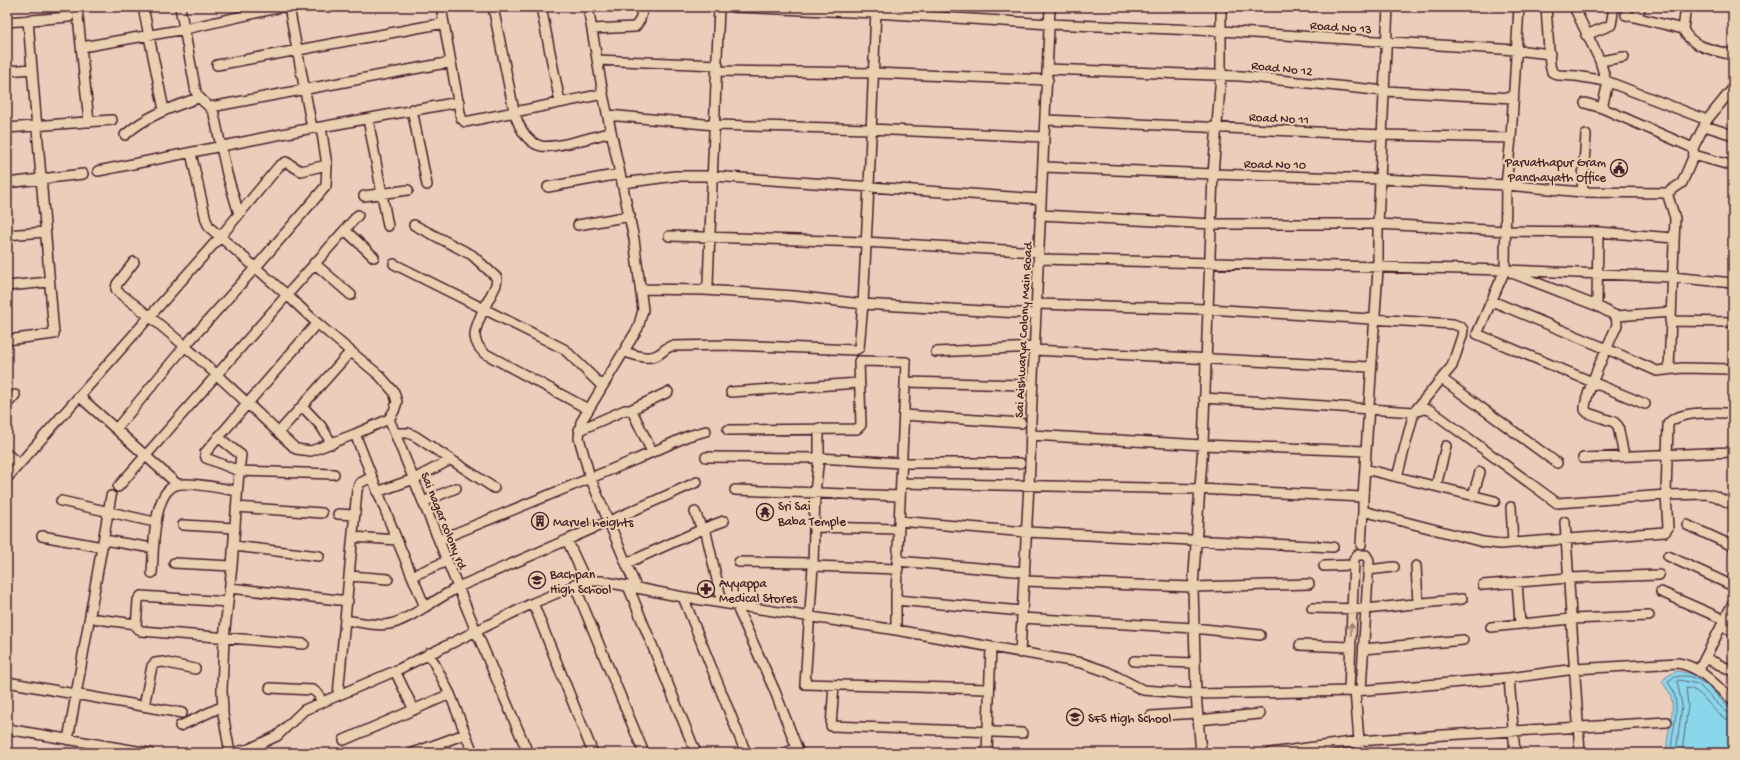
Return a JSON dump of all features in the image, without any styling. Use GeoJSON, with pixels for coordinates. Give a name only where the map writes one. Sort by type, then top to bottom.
{"type":"FeatureCollection","features":[{"type":"Feature","properties":{"kind":"street"},"geometry":{"type":"LineString","coordinates":[[77,7],[89,122]]}},
{"type":"Feature","properties":{"kind":"street"},"geometry":{"type":"LineString","coordinates":[[143,7],[164,110]]}},
{"type":"Feature","properties":{"kind":"street"},"geometry":{"type":"LineString","coordinates":[[180,7],[198,98],[211,107],[233,198],[239,214]]}},
{"type":"Feature","properties":{"kind":"street"},"geometry":{"type":"LineString","coordinates":[[82,47],[185,29],[282,7]]}},
{"type":"Feature","properties":{"kind":"street"},"geometry":{"type":"LineString","coordinates":[[116,429],[184,346],[256,267],[326,186],[327,165],[304,89],[289,7]]}},
{"type":"Feature","properties":{"kind":"street"},"geometry":{"type":"LineString","coordinates":[[441,7],[462,118],[465,122],[470,123],[514,111],[603,94]]}},
{"type":"Feature","properties":{"kind":"street"},"geometry":{"type":"LineString","coordinates":[[493,7],[514,111],[518,124],[525,134],[542,147],[611,132]]}},
{"type":"Feature","properties":{"kind":"street"},"geometry":{"type":"LineString","coordinates":[[541,7],[560,102]]}},
{"type":"Feature","properties":{"kind":"street"},"geometry":{"type":"LineString","coordinates":[[588,7],[603,94],[630,216],[642,289],[643,310],[638,328],[625,352],[588,409],[579,430],[581,448],[590,477],[627,563],[632,586],[696,753]]}},
{"type":"Feature","properties":{"kind":"street"},"geometry":{"type":"LineString","coordinates":[[592,29],[635,27],[640,20],[643,7]]}},
{"type":"Feature","properties":{"kind":"street"},"geometry":{"type":"LineString","coordinates":[[704,290],[708,284],[719,7]]}},
{"type":"Feature","properties":{"kind":"street","name":"Road No 13"},"geometry":{"type":"LineString","coordinates":[[733,7],[876,10],[1049,24],[1221,31],[1386,43],[1516,50],[1550,54]]}},
{"type":"Feature","properties":{"kind":"street","name":"Sai Aishwarya Colony Main Road"},"geometry":{"type":"LineString","coordinates":[[1020,654],[1027,532],[1041,199],[1044,167],[1050,7]]}},
{"type":"Feature","properties":{"kind":"street"},"geometry":{"type":"LineString","coordinates":[[1189,753],[1201,752],[1196,694],[1193,587],[1203,445],[1213,174],[1221,75],[1221,7]]}},
{"type":"Feature","properties":{"kind":"street"},"geometry":{"type":"LineString","coordinates":[[1361,545],[1370,367],[1378,269],[1378,224],[1388,7]]}},
{"type":"Feature","properties":{"kind":"street"},"geometry":{"type":"LineString","coordinates":[[1519,7],[1511,138],[1506,185],[1505,270],[1477,334],[1646,404]]}},
{"type":"Feature","properties":{"kind":"street"},"geometry":{"type":"LineString","coordinates":[[1546,7],[1550,65],[1552,72],[1558,75],[1607,81],[1733,135]]}},
{"type":"Feature","properties":{"kind":"street"},"geometry":{"type":"LineString","coordinates":[[1574,7],[1586,35],[1600,61],[1607,81],[1602,108]]}},
{"type":"Feature","properties":{"kind":"street"},"geometry":{"type":"LineString","coordinates":[[1586,35],[1611,25],[1614,7]]}},
{"type":"Feature","properties":{"kind":"street"},"geometry":{"type":"LineString","coordinates":[[1627,7],[1626,14],[1683,29]]}},
{"type":"Feature","properties":{"kind":"street"},"geometry":{"type":"LineString","coordinates":[[1638,17],[1640,7]]}},
{"type":"Feature","properties":{"kind":"street"},"geometry":{"type":"LineString","coordinates":[[1686,7],[1683,29],[1686,37],[1693,43],[1733,55]]}},
{"type":"Feature","properties":{"kind":"street"},"geometry":{"type":"LineString","coordinates":[[625,352],[645,357],[653,357],[667,347],[672,346],[730,345],[855,350],[859,348],[863,304],[869,186],[870,129],[876,10]]}},
{"type":"Feature","properties":{"kind":"street"},"geometry":{"type":"LineString","coordinates":[[7,22],[69,18]]}},
{"type":"Feature","properties":{"kind":"street"},"geometry":{"type":"LineString","coordinates":[[7,340],[54,334],[41,180],[38,125],[28,20]]}},
{"type":"Feature","properties":{"kind":"street"},"geometry":{"type":"LineString","coordinates":[[217,65],[296,49],[444,23]]}},
{"type":"Feature","properties":{"kind":"street"},"geometry":{"type":"LineString","coordinates":[[1600,61],[1624,57]]}},
{"type":"Feature","properties":{"kind":"street"},"geometry":{"type":"LineString","coordinates":[[597,60],[717,68],[1048,80]]}},
{"type":"Feature","properties":{"kind":"street"},"geometry":{"type":"LineString","coordinates":[[211,107],[451,62]]}},
{"type":"Feature","properties":{"kind":"street"},"geometry":{"type":"LineString","coordinates":[[7,71],[32,69]]}},
{"type":"Feature","properties":{"kind":"street","name":"Road No 12"},"geometry":{"type":"LineString","coordinates":[[1047,69],[1221,75],[1384,91],[1513,98]]}},
{"type":"Feature","properties":{"kind":"street"},"geometry":{"type":"LineString","coordinates":[[1669,369],[1675,218],[1667,193],[1682,183],[1706,123],[1733,88]]}},
{"type":"Feature","properties":{"kind":"street"},"geometry":{"type":"LineString","coordinates":[[125,136],[138,123],[164,110],[198,98]]}},
{"type":"Feature","properties":{"kind":"street"},"geometry":{"type":"LineString","coordinates":[[98,171],[220,146],[459,102]]}},
{"type":"Feature","properties":{"kind":"street"},"geometry":{"type":"LineString","coordinates":[[1586,104],[1602,108],[1694,152],[1733,166]]}},
{"type":"Feature","properties":{"kind":"street"},"geometry":{"type":"LineString","coordinates":[[412,110],[427,185]]}},
{"type":"Feature","properties":{"kind":"street"},"geometry":{"type":"LineString","coordinates":[[608,115],[715,125],[870,129],[1044,137]]}},
{"type":"Feature","properties":{"kind":"street"},"geometry":{"type":"LineString","coordinates":[[368,119],[388,226]]}},
{"type":"Feature","properties":{"kind":"street"},"geometry":{"type":"LineString","coordinates":[[7,128],[112,120]]}},
{"type":"Feature","properties":{"kind":"street","name":"Road No 11"},"geometry":{"type":"LineString","coordinates":[[1046,120],[1383,135],[1511,138]]}},
{"type":"Feature","properties":{"kind":"street"},"geometry":{"type":"LineString","coordinates":[[1582,192],[1586,135]]}},
{"type":"Feature","properties":{"kind":"street"},"geometry":{"type":"LineString","coordinates":[[134,262],[117,284],[116,289],[118,292],[150,316],[296,449],[311,451],[332,444],[389,419],[394,411],[397,402],[394,392],[380,376],[351,350],[316,323],[256,267],[209,227],[206,220],[191,153]]}},
{"type":"Feature","properties":{"kind":"street"},"geometry":{"type":"LineString","coordinates":[[7,478],[220,237],[283,163],[286,162],[301,171],[327,165]]}},
{"type":"Feature","properties":{"kind":"street","name":"Road No 10"},"geometry":{"type":"LineString","coordinates":[[1044,167],[1380,179],[1506,185],[1582,192],[1667,193]]}},
{"type":"Feature","properties":{"kind":"street"},"geometry":{"type":"LineString","coordinates":[[7,183],[83,174]]}},
{"type":"Feature","properties":{"kind":"street"},"geometry":{"type":"LineString","coordinates":[[548,187],[621,178],[713,176],[1041,199]]}},
{"type":"Feature","properties":{"kind":"street"},"geometry":{"type":"LineString","coordinates":[[364,196],[408,190]]}},
{"type":"Feature","properties":{"kind":"street"},"geometry":{"type":"LineString","coordinates":[[118,487],[215,374],[358,215]]}},
{"type":"Feature","properties":{"kind":"street"},"geometry":{"type":"LineString","coordinates":[[1041,215],[1212,224],[1378,224],[1506,230],[1598,232],[1674,238]]}},
{"type":"Feature","properties":{"kind":"street"},"geometry":{"type":"LineString","coordinates":[[578,225],[630,216]]}},
{"type":"Feature","properties":{"kind":"street"},"geometry":{"type":"LineString","coordinates":[[414,225],[472,255],[495,274],[497,278],[496,285],[476,329],[475,337],[478,346],[484,354],[588,409]]}},
{"type":"Feature","properties":{"kind":"street"},"geometry":{"type":"LineString","coordinates":[[345,230],[374,257]]}},
{"type":"Feature","properties":{"kind":"street"},"geometry":{"type":"LineString","coordinates":[[7,235],[46,232]]}},
{"type":"Feature","properties":{"kind":"street"},"geometry":{"type":"LineString","coordinates":[[1597,306],[1598,232]]}},
{"type":"Feature","properties":{"kind":"street"},"geometry":{"type":"LineString","coordinates":[[669,236],[865,242],[1039,255],[1209,263],[1378,269],[1505,270],[1672,277],[1733,283]]}},
{"type":"Feature","properties":{"kind":"street"},"geometry":{"type":"LineString","coordinates":[[314,263],[351,294]]}},
{"type":"Feature","properties":{"kind":"street"},"geometry":{"type":"LineString","coordinates":[[394,264],[564,349],[602,386]]}},
{"type":"Feature","properties":{"kind":"street"},"geometry":{"type":"LineString","coordinates":[[1505,270],[1597,306],[1616,316],[1671,316],[1733,322]]}},
{"type":"Feature","properties":{"kind":"street"},"geometry":{"type":"LineString","coordinates":[[7,286],[49,282]]}},
{"type":"Feature","properties":{"kind":"street"},"geometry":{"type":"LineString","coordinates":[[642,289],[704,290],[863,304],[1036,314]]}},
{"type":"Feature","properties":{"kind":"street"},"geometry":{"type":"LineString","coordinates":[[1492,301],[1607,348],[1657,371],[1669,369],[1733,369]]}},
{"type":"Feature","properties":{"kind":"street"},"geometry":{"type":"LineString","coordinates":[[1037,304],[1208,308],[1453,324],[1461,327],[1463,330],[1462,336],[1452,366],[1414,412],[1397,477]]}},
{"type":"Feature","properties":{"kind":"street"},"geometry":{"type":"LineString","coordinates":[[1616,316],[1617,325],[1593,383],[1585,405],[1585,410],[1614,422],[1618,426],[1624,456]]}},
{"type":"Feature","properties":{"kind":"street"},"geometry":{"type":"LineString","coordinates":[[316,323],[246,402],[204,456],[239,471],[334,474]]}},
{"type":"Feature","properties":{"kind":"street"},"geometry":{"type":"LineString","coordinates":[[936,352],[1035,348],[1370,367]]}},
{"type":"Feature","properties":{"kind":"street"},"geometry":{"type":"LineString","coordinates":[[279,432],[351,350]]}},
{"type":"Feature","properties":{"kind":"street"},"geometry":{"type":"LineString","coordinates":[[728,430],[860,428],[858,361],[906,362],[896,630]]}},
{"type":"Feature","properties":{"kind":"street"},"geometry":{"type":"LineString","coordinates":[[1442,379],[1557,463]]}},
{"type":"Feature","properties":{"kind":"street"},"geometry":{"type":"LineString","coordinates":[[906,382],[1025,385]]}},
{"type":"Feature","properties":{"kind":"street"},"geometry":{"type":"LineString","coordinates":[[731,392],[858,383]]}},
{"type":"Feature","properties":{"kind":"street"},"geometry":{"type":"LineString","coordinates":[[579,430],[625,410],[630,410],[668,392]]}},
{"type":"Feature","properties":{"kind":"street"},"geometry":{"type":"LineString","coordinates":[[7,404],[15,395]]}},
{"type":"Feature","properties":{"kind":"street"},"geometry":{"type":"LineString","coordinates":[[79,396],[177,484],[237,491]]}},
{"type":"Feature","properties":{"kind":"street"},"geometry":{"type":"LineString","coordinates":[[1204,398],[1414,412],[1424,408],[1430,410],[1556,503],[1666,495],[1706,494],[1715,496],[1733,505]]}},
{"type":"Feature","properties":{"kind":"street"},"geometry":{"type":"LineString","coordinates":[[302,406],[321,426],[332,444]]}},
{"type":"Feature","properties":{"kind":"street"},"geometry":{"type":"LineString","coordinates":[[630,410],[633,413],[652,452]]}},
{"type":"Feature","properties":{"kind":"street"},"geometry":{"type":"LineString","coordinates":[[1363,511],[1483,542],[1513,542],[1665,532],[1668,528],[1666,454],[1668,424],[1676,416],[1733,412]]}},
{"type":"Feature","properties":{"kind":"street"},"geometry":{"type":"LineString","coordinates":[[904,416],[1021,423]]}},
{"type":"Feature","properties":{"kind":"street","name":"Sai nagar colony rd"},"geometry":{"type":"LineString","coordinates":[[389,419],[438,540],[528,753]]}},
{"type":"Feature","properties":{"kind":"street"},"geometry":{"type":"LineString","coordinates":[[818,428],[819,458],[815,492],[815,527],[805,684],[988,689]]}},
{"type":"Feature","properties":{"kind":"street"},"geometry":{"type":"LineString","coordinates":[[438,540],[688,436],[706,431]]}},
{"type":"Feature","properties":{"kind":"street"},"geometry":{"type":"LineString","coordinates":[[395,433],[408,433],[415,436],[494,488]]}},
{"type":"Feature","properties":{"kind":"street"},"geometry":{"type":"LineString","coordinates":[[355,434],[425,607]]}},
{"type":"Feature","properties":{"kind":"street"},"geometry":{"type":"LineString","coordinates":[[1031,435],[1203,445],[1366,451]]}},
{"type":"Feature","properties":{"kind":"street"},"geometry":{"type":"LineString","coordinates":[[218,437],[241,456],[237,491],[234,546],[224,638],[223,706],[230,753],[249,750],[277,736],[304,710],[395,670],[533,603],[586,580],[632,586],[683,597],[722,602],[809,618],[896,630],[1020,654],[1082,663],[1108,672],[1143,690],[1196,694],[1355,691],[1509,678],[1574,669],[1678,663],[1688,664],[1699,670],[1733,700]]}},
{"type":"Feature","properties":{"kind":"street"},"geometry":{"type":"LineString","coordinates":[[1436,486],[1446,446]]}},
{"type":"Feature","properties":{"kind":"street"},"geometry":{"type":"LineString","coordinates":[[1583,458],[1733,452]]}},
{"type":"Feature","properties":{"kind":"street"},"geometry":{"type":"LineString","coordinates":[[7,454],[19,464]]}},
{"type":"Feature","properties":{"kind":"street"},"geometry":{"type":"LineString","coordinates":[[706,457],[819,458],[902,463],[1020,463]]}},
{"type":"Feature","properties":{"kind":"street"},"geometry":{"type":"LineString","coordinates":[[378,492],[414,479],[450,460]]}},
{"type":"Feature","properties":{"kind":"street"},"geometry":{"type":"LineString","coordinates":[[1365,469],[1495,501]]}},
{"type":"Feature","properties":{"kind":"street"},"geometry":{"type":"LineString","coordinates":[[1473,495],[1480,472]]}},
{"type":"Feature","properties":{"kind":"street"},"geometry":{"type":"LineString","coordinates":[[338,695],[348,601],[354,515],[358,486],[372,477]]}},
{"type":"Feature","properties":{"kind":"street"},"geometry":{"type":"LineString","coordinates":[[346,620],[379,626],[392,625],[403,621],[458,587],[697,482]]}},
{"type":"Feature","properties":{"kind":"street"},"geometry":{"type":"LineString","coordinates":[[901,483],[1199,489],[1363,497]]}},
{"type":"Feature","properties":{"kind":"street"},"geometry":{"type":"LineString","coordinates":[[152,573],[158,508],[165,493],[177,484]]}},
{"type":"Feature","properties":{"kind":"street"},"geometry":{"type":"LineString","coordinates":[[423,502],[456,488]]}},
{"type":"Feature","properties":{"kind":"street"},"geometry":{"type":"LineString","coordinates":[[736,490],[900,496]]}},
{"type":"Feature","properties":{"kind":"street"},"geometry":{"type":"LineString","coordinates":[[68,740],[112,496]]}},
{"type":"Feature","properties":{"kind":"street"},"geometry":{"type":"LineString","coordinates":[[61,501],[150,521]]}},
{"type":"Feature","properties":{"kind":"street"},"geometry":{"type":"LineString","coordinates":[[1511,506],[1513,542]]}},
{"type":"Feature","properties":{"kind":"street"},"geometry":{"type":"LineString","coordinates":[[236,508],[322,513]]}},
{"type":"Feature","properties":{"kind":"street"},"geometry":{"type":"LineString","coordinates":[[695,512],[704,528],[722,602]]}},
{"type":"Feature","properties":{"kind":"street"},"geometry":{"type":"LineString","coordinates":[[338,514],[354,515]]}},
{"type":"Feature","properties":{"kind":"street"},"geometry":{"type":"LineString","coordinates":[[627,563],[704,528],[724,521]]}},
{"type":"Feature","properties":{"kind":"street"},"geometry":{"type":"LineString","coordinates":[[1565,522],[1580,753]]}},
{"type":"Feature","properties":{"kind":"street"},"geometry":{"type":"LineString","coordinates":[[183,525],[235,528]]}},
{"type":"Feature","properties":{"kind":"street"},"geometry":{"type":"LineString","coordinates":[[815,527],[899,525],[1333,547]]}},
{"type":"Feature","properties":{"kind":"street"},"geometry":{"type":"LineString","coordinates":[[1687,525],[1733,546]]}},
{"type":"Feature","properties":{"kind":"street"},"geometry":{"type":"LineString","coordinates":[[42,536],[146,547]]}},
{"type":"Feature","properties":{"kind":"street"},"geometry":{"type":"LineString","coordinates":[[353,537],[397,540]]}},
{"type":"Feature","properties":{"kind":"street"},"geometry":{"type":"LineString","coordinates":[[567,540],[586,580]]}},
{"type":"Feature","properties":{"kind":"street"},"geometry":{"type":"LineString","coordinates":[[234,546],[319,556]]}},
{"type":"Feature","properties":{"kind":"street"},"geometry":{"type":"LineString","coordinates":[[1355,691],[1362,676],[1369,560],[1366,555],[1355,556],[1353,565],[1349,676],[1355,691],[1360,753]]}},
{"type":"Feature","properties":{"kind":"street"},"geometry":{"type":"LineString","coordinates":[[1668,556],[1733,586]]}},
{"type":"Feature","properties":{"kind":"street"},"geometry":{"type":"LineString","coordinates":[[412,576],[447,561]]}},
{"type":"Feature","properties":{"kind":"street"},"geometry":{"type":"LineString","coordinates":[[739,562],[898,565],[1024,576],[1193,587],[1309,584]]}},
{"type":"Feature","properties":{"kind":"street"},"geometry":{"type":"LineString","coordinates":[[174,563],[232,566]]}},
{"type":"Feature","properties":{"kind":"street"},"geometry":{"type":"LineString","coordinates":[[1324,566],[1353,565]]}},
{"type":"Feature","properties":{"kind":"street"},"geometry":{"type":"LineString","coordinates":[[1416,566],[1418,604]]}},
{"type":"Feature","properties":{"kind":"street"},"geometry":{"type":"LineString","coordinates":[[1368,570],[1394,567]]}},
{"type":"Feature","properties":{"kind":"street"},"geometry":{"type":"LineString","coordinates":[[1483,585],[1568,578],[1659,575]]}},
{"type":"Feature","properties":{"kind":"street"},"geometry":{"type":"LineString","coordinates":[[350,576],[388,579]]}},
{"type":"Feature","properties":{"kind":"street"},"geometry":{"type":"LineString","coordinates":[[1517,582],[1520,624]]}},
{"type":"Feature","properties":{"kind":"street"},"geometry":{"type":"LineString","coordinates":[[574,584],[644,753]]}},
{"type":"Feature","properties":{"kind":"street"},"geometry":{"type":"LineString","coordinates":[[230,588],[348,601]]}},
{"type":"Feature","properties":{"kind":"street"},"geometry":{"type":"LineString","coordinates":[[1661,592],[1723,623],[1733,631]]}},
{"type":"Feature","properties":{"kind":"street"},"geometry":{"type":"LineString","coordinates":[[228,602],[141,596],[138,600],[136,627],[141,631],[304,644]]}},
{"type":"Feature","properties":{"kind":"street"},"geometry":{"type":"LineString","coordinates":[[683,597],[746,753]]}},
{"type":"Feature","properties":{"kind":"street"},"geometry":{"type":"LineString","coordinates":[[1312,608],[1366,608],[1462,599]]}},
{"type":"Feature","properties":{"kind":"street"},"geometry":{"type":"LineString","coordinates":[[896,600],[1022,615],[1194,628],[1260,635]]}},
{"type":"Feature","properties":{"kind":"street"},"geometry":{"type":"LineString","coordinates":[[533,603],[593,753]]}},
{"type":"Feature","properties":{"kind":"street"},"geometry":{"type":"LineString","coordinates":[[1699,670],[1733,603]]}},
{"type":"Feature","properties":{"kind":"street"},"geometry":{"type":"LineString","coordinates":[[736,605],[774,689],[798,750],[785,753]]}},
{"type":"Feature","properties":{"kind":"street"},"geometry":{"type":"LineString","coordinates":[[1491,627],[1571,619],[1649,616]]}},
{"type":"Feature","properties":{"kind":"street"},"geometry":{"type":"LineString","coordinates":[[97,619],[136,624]]}},
{"type":"Feature","properties":{"kind":"street"},"geometry":{"type":"LineString","coordinates":[[1364,648],[1462,640]]}},
{"type":"Feature","properties":{"kind":"street"},"geometry":{"type":"LineString","coordinates":[[1300,645],[1351,647]]}},
{"type":"Feature","properties":{"kind":"street"},"geometry":{"type":"LineString","coordinates":[[987,753],[988,689],[991,648]]}},
{"type":"Feature","properties":{"kind":"street"},"geometry":{"type":"LineString","coordinates":[[430,653],[450,694],[473,753]]}},
{"type":"Feature","properties":{"kind":"street"},"geometry":{"type":"LineString","coordinates":[[1705,658],[1733,671]]}},
{"type":"Feature","properties":{"kind":"street"},"geometry":{"type":"LineString","coordinates":[[1134,661],[1195,663]]}},
{"type":"Feature","properties":{"kind":"street"},"geometry":{"type":"LineString","coordinates":[[144,706],[152,666],[155,663],[162,662],[195,669]]}},
{"type":"Feature","properties":{"kind":"street"},"geometry":{"type":"LineString","coordinates":[[395,670],[414,710]]}},
{"type":"Feature","properties":{"kind":"street"},"geometry":{"type":"LineString","coordinates":[[1349,676],[1362,676]]}},
{"type":"Feature","properties":{"kind":"street"},"geometry":{"type":"LineString","coordinates":[[1509,678],[1515,753]]}},
{"type":"Feature","properties":{"kind":"street"},"geometry":{"type":"LineString","coordinates":[[7,682],[182,712]]}},
{"type":"Feature","properties":{"kind":"street"},"geometry":{"type":"LineString","coordinates":[[834,685],[831,726],[1022,733]]}},
{"type":"Feature","properties":{"kind":"street"},"geometry":{"type":"LineString","coordinates":[[270,688],[313,690],[319,695],[321,703]]}},
{"type":"Feature","properties":{"kind":"street"},"geometry":{"type":"LineString","coordinates":[[344,740],[450,694]]}},
{"type":"Feature","properties":{"kind":"street"},"geometry":{"type":"LineString","coordinates":[[180,726],[223,706]]}},
{"type":"Feature","properties":{"kind":"street"},"geometry":{"type":"LineString","coordinates":[[1152,716],[1198,717],[1260,714]]}},
{"type":"Feature","properties":{"kind":"street"},"geometry":{"type":"LineString","coordinates":[[1270,753],[1359,741],[1513,730],[1667,722]]}},
{"type":"Feature","properties":{"kind":"street"},"geometry":{"type":"LineString","coordinates":[[7,729],[150,753]]}},
{"type":"Feature","properties":{"kind":"street"},"geometry":{"type":"LineString","coordinates":[[413,753],[465,734]]}},
{"type":"Feature","properties":{"kind":"street"},"geometry":{"type":"LineString","coordinates":[[264,743],[267,753]]}},
{"type":"Feature","properties":{"kind":"water"},"geometry":{"type":"Polygon","coordinates":[[[1677,671],[1703,676],[1733,706],[1733,753],[1667,753],[1672,708],[1668,691],[1662,682],[1666,677],[1677,671]]]}},
{"type":"Feature","properties":{"kind":"place","name":"Parvathapur Gram Panchayath Office"},"geometry":{"type":"Point","coordinates":[1619,168]}},
{"type":"Feature","properties":{"kind":"place","name":"Sri Sai Baba Temple"},"geometry":{"type":"Point","coordinates":[765,512]}},
{"type":"Feature","properties":{"kind":"place","name":"Marvel heights"},"geometry":{"type":"Point","coordinates":[540,521]}},
{"type":"Feature","properties":{"kind":"place","name":"Bachpan High School"},"geometry":{"type":"Point","coordinates":[537,580]}},
{"type":"Feature","properties":{"kind":"place","name":"Ayyappa Medical Stores"},"geometry":{"type":"Point","coordinates":[706,589]}},
{"type":"Feature","properties":{"kind":"place","name":"SFS High School"},"geometry":{"type":"Point","coordinates":[1075,717]}}]}
